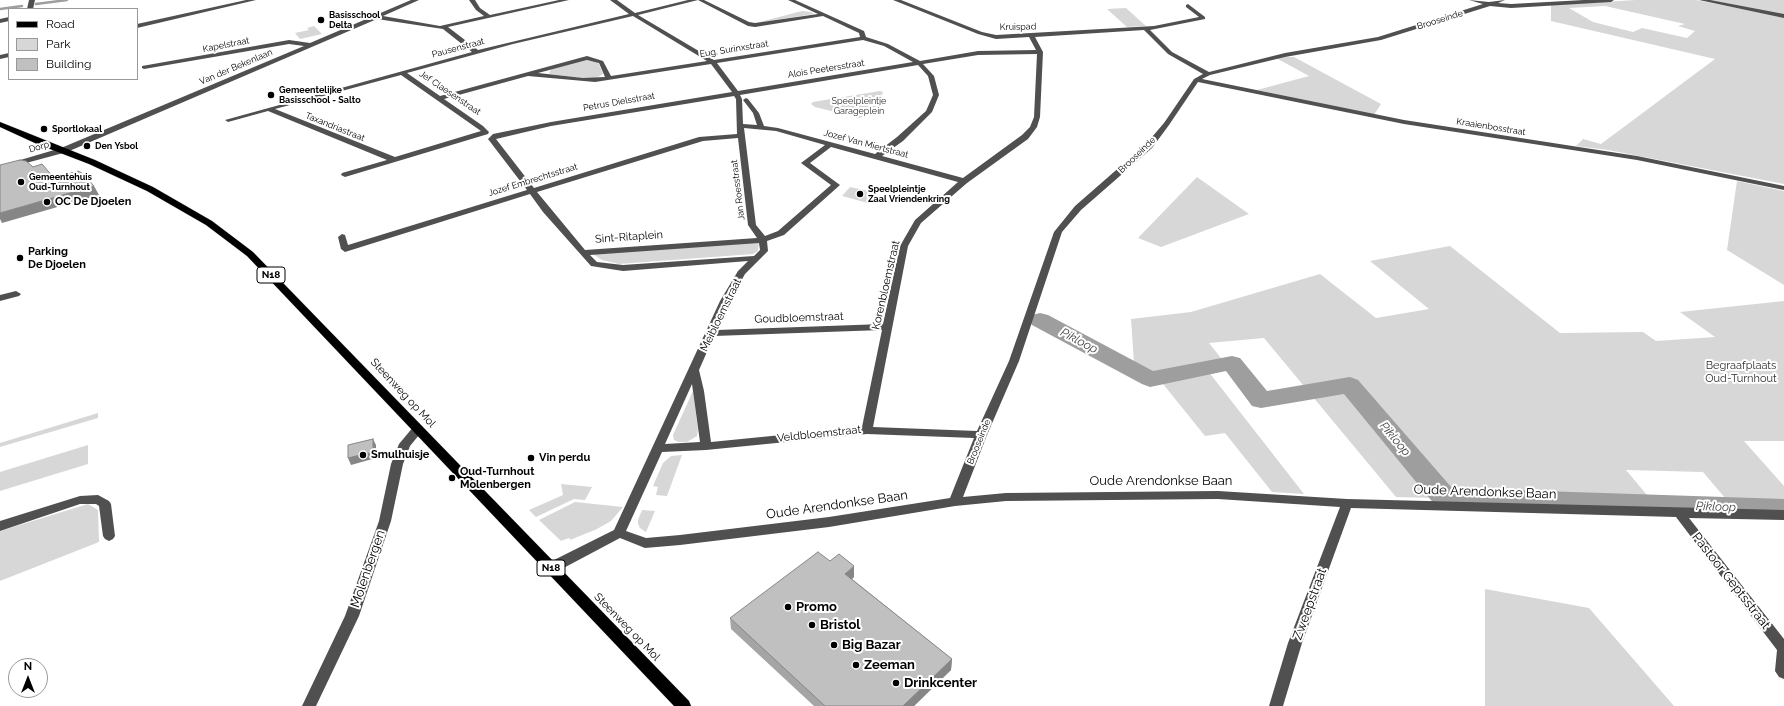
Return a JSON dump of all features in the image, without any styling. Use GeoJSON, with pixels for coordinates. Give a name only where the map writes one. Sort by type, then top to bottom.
{"type":"FeatureCollection","features":[{"type":"Feature","properties":{"kind":"main road","name":"Dorp"},"geometry":{"type":"LineString","coordinates":[[0,124],[40,142],[64,150]]}},
{"type":"Feature","properties":{"kind":"main road","name":"Steenweg op Mol"},"geometry":{"type":"LineString","coordinates":[[64,150],[150,189],[209,223],[233,241],[273,277],[684,706]]}},
{"type":"Feature","properties":{"kind":"street"},"geometry":{"type":"LineString","coordinates":[[138,26],[253,0]]}},
{"type":"Feature","properties":{"kind":"street","name":"Van der Bekenlaan"},"geometry":{"type":"LineString","coordinates":[[64,150],[416,0]]}},
{"type":"Feature","properties":{"kind":"street"},"geometry":{"type":"LineString","coordinates":[[472,0],[478,9],[489,16]]}},
{"type":"Feature","properties":{"kind":"street"},"geometry":{"type":"LineString","coordinates":[[377,17],[441,27],[566,0]]}},
{"type":"Feature","properties":{"kind":"street"},"geometry":{"type":"LineString","coordinates":[[613,0],[712,61],[736,93]]}},
{"type":"Feature","properties":{"kind":"street","name":"Pausenstraat"},"geometry":{"type":"LineString","coordinates":[[228,120],[476,52],[695,0]]}},
{"type":"Feature","properties":{"kind":"street"},"geometry":{"type":"LineString","coordinates":[[700,0],[748,24],[755,25],[822,15]]}},
{"type":"Feature","properties":{"kind":"street"},"geometry":{"type":"LineString","coordinates":[[791,0],[808,9],[862,32],[863,38],[886,46],[919,62],[931,76],[936,95],[934,104],[922,119],[876,157]]}},
{"type":"Feature","properties":{"kind":"street","name":"Kruispad"},"geometry":{"type":"LineString","coordinates":[[896,0],[990,36],[1032,36],[1146,29],[1203,18],[1188,6]]}},
{"type":"Feature","properties":{"kind":"street"},"geometry":{"type":"LineString","coordinates":[[1472,0],[1490,4],[1511,6],[1611,0]]}},
{"type":"Feature","properties":{"kind":"street","name":"Brooseinde"},"geometry":{"type":"LineString","coordinates":[[955,502],[981,435],[1014,361],[1058,232],[1078,208],[1149,146],[1167,124],[1196,80],[1208,74],[1285,55],[1379,39],[1502,0]]}},
{"type":"Feature","properties":{"kind":"street"},"geometry":{"type":"LineString","coordinates":[[1702,0],[1784,16]]}},
{"type":"Feature","properties":{"kind":"street"},"geometry":{"type":"LineString","coordinates":[[801,10],[808,9]]}},
{"type":"Feature","properties":{"kind":"street"},"geometry":{"type":"LineString","coordinates":[[748,24],[794,12]]}},
{"type":"Feature","properties":{"kind":"street"},"geometry":{"type":"LineString","coordinates":[[441,27],[476,52]]}},
{"type":"Feature","properties":{"kind":"street"},"geometry":{"type":"LineString","coordinates":[[1146,29],[1170,53],[1208,74]]}},
{"type":"Feature","properties":{"kind":"street","name":"Korenbloemstraat"},"geometry":{"type":"LineString","coordinates":[[867,430],[886,328],[904,246],[918,222],[964,181],[1025,137],[1033,127],[1037,117],[1040,52],[1032,36]]}},
{"type":"Feature","properties":{"kind":"street","name":"Eug. Surinxstraat"},"geometry":{"type":"LineString","coordinates":[[528,74],[583,80],[608,78],[863,38]]}},
{"type":"Feature","properties":{"kind":"street","name":"Kapelstraat"},"geometry":{"type":"LineString","coordinates":[[144,67],[290,42],[311,45]]}},
{"type":"Feature","properties":{"kind":"street","name":"Alois Peetersstraat"},"geometry":{"type":"LineString","coordinates":[[736,93],[978,53],[1040,52]]}},
{"type":"Feature","properties":{"kind":"street"},"geometry":{"type":"LineString","coordinates":[[440,98],[580,59],[593,58],[601,62],[608,78]]}},
{"type":"Feature","properties":{"kind":"street","name":"Jef Claesenstraat"},"geometry":{"type":"LineString","coordinates":[[395,160],[485,132],[481,127],[402,73]]}},
{"type":"Feature","properties":{"kind":"street","name":"Kraaienbosstraat"},"geometry":{"type":"LineString","coordinates":[[1196,80],[1404,122],[1637,158],[1784,188]]}},
{"type":"Feature","properties":{"kind":"street","name":"Jan Roesstraat"},"geometry":{"type":"LineString","coordinates":[[736,93],[739,99],[741,136],[752,225],[763,240]]}},
{"type":"Feature","properties":{"kind":"street","name":"Petrus Dielsstraat"},"geometry":{"type":"LineString","coordinates":[[532,191],[492,139],[506,134],[551,124],[736,93]]}},
{"type":"Feature","properties":{"kind":"street"},"geometry":{"type":"LineString","coordinates":[[746,100],[756,113],[762,127]]}},
{"type":"Feature","properties":{"kind":"street","name":"Taxandriastraat"},"geometry":{"type":"LineString","coordinates":[[270,109],[395,160]]}},
{"type":"Feature","properties":{"kind":"street","name":"Jozef Van Miertstraat"},"geometry":{"type":"LineString","coordinates":[[740,126],[776,129],[964,181]]}},
{"type":"Feature","properties":{"kind":"street","name":"Jozef Embrechtsstraat"},"geometry":{"type":"LineString","coordinates":[[342,237],[345,249],[702,140],[741,136]]}},
{"type":"Feature","properties":{"kind":"street"},"geometry":{"type":"LineString","coordinates":[[758,258],[764,251],[763,240],[781,233],[791,227],[836,185],[805,163],[830,144]]}},
{"type":"Feature","properties":{"kind":"street","name":"Dorp"},"geometry":{"type":"LineString","coordinates":[[0,168],[64,150]]}},
{"type":"Feature","properties":{"kind":"street"},"geometry":{"type":"LineString","coordinates":[[346,175],[395,160]]}},
{"type":"Feature","properties":{"kind":"street"},"geometry":{"type":"LineString","coordinates":[[532,191],[583,253]]}},
{"type":"Feature","properties":{"kind":"street","name":"Sint-Ritaplein"},"geometry":{"type":"LineString","coordinates":[[583,253],[763,240]]}},
{"type":"Feature","properties":{"kind":"street","name":"Sint-Ritaplein"},"geometry":{"type":"LineString","coordinates":[[583,253],[594,264],[623,268],[758,258]]}},
{"type":"Feature","properties":{"kind":"street","name":"Meibloemstraat"},"geometry":{"type":"LineString","coordinates":[[619,533],[734,285],[741,273],[758,258]]}},
{"type":"Feature","properties":{"kind":"street"},"geometry":{"type":"LineString","coordinates":[[0,298],[16,294]]}},
{"type":"Feature","properties":{"kind":"street","name":"Goudbloemstraat"},"geometry":{"type":"LineString","coordinates":[[712,333],[886,328]]}},
{"type":"Feature","properties":{"kind":"street"},"geometry":{"type":"LineString","coordinates":[[694,371],[699,391],[706,446]]}},
{"type":"Feature","properties":{"kind":"street","name":"Molenbergen"},"geometry":{"type":"LineString","coordinates":[[309,706],[352,616],[385,521],[397,464],[405,444],[418,429]]}},
{"type":"Feature","properties":{"kind":"street","name":"Veldbloemstraat"},"geometry":{"type":"LineString","coordinates":[[658,448],[706,446],[867,430],[981,435]]}},
{"type":"Feature","properties":{"kind":"street","name":"Oude Arendonkse Baan"},"geometry":{"type":"LineString","coordinates":[[619,533],[645,543],[829,522],[955,502],[1006,497],[1177,494],[1347,503],[1783,515]]}},
{"type":"Feature","properties":{"kind":"street"},"geometry":{"type":"LineString","coordinates":[[0,526],[67,504],[98,499],[105,504],[109,536]]}},
{"type":"Feature","properties":{"kind":"street","name":"Zweepstraat"},"geometry":{"type":"LineString","coordinates":[[1276,706],[1295,643],[1347,503]]}},
{"type":"Feature","properties":{"kind":"street","name":"Pastoor Geptsstraat"},"geometry":{"type":"LineString","coordinates":[[1679,513],[1784,649],[1782,671],[1784,673]]}},
{"type":"Feature","properties":{"kind":"street"},"geometry":{"type":"LineString","coordinates":[[551,568],[619,533]]}},
{"type":"Feature","properties":{"kind":"green space"},"geometry":{"type":"Polygon","coordinates":[[[1636,0],[1696,0],[1784,17],[1784,184],[1608,150],[1576,146],[1583,139],[1601,144],[1715,59],[1551,21],[1551,5],[1636,0]],[[1605,6],[1569,8],[1593,22],[1633,32],[1642,28],[1687,38],[1695,31],[1678,26],[1685,24],[1605,6]]]}},
{"type":"Feature","properties":{"kind":"green space"},"geometry":{"type":"Polygon","coordinates":[[[1707,0],[1784,0],[1784,15],[1707,0]]]}},
{"type":"Feature","properties":{"kind":"green space"},"geometry":{"type":"Polygon","coordinates":[[[1126,8],[1146,26],[1127,27],[1107,9],[1126,8]]]}},
{"type":"Feature","properties":{"kind":"green space"},"geometry":{"type":"Polygon","coordinates":[[[802,11],[811,12],[814,14],[756,23],[802,11]]]}},
{"type":"Feature","properties":{"kind":"green space"},"geometry":{"type":"Polygon","coordinates":[[[314,26],[322,34],[300,39],[295,33],[309,30],[307,28],[314,26]]]}},
{"type":"Feature","properties":{"kind":"green space"},"geometry":{"type":"Polygon","coordinates":[[[1294,57],[1381,104],[1374,115],[1257,90],[1309,76],[1276,58],[1294,57]]]}},
{"type":"Feature","properties":{"kind":"green space"},"geometry":{"type":"Polygon","coordinates":[[[588,60],[598,62],[603,74],[598,77],[588,79],[549,74],[551,69],[588,60]]]}},
{"type":"Feature","properties":{"kind":"green space","name":"Speelpleintje Garageplein"},"geometry":{"type":"Polygon","coordinates":[[[880,91],[883,92],[878,106],[860,118],[815,107],[811,104],[813,102],[880,91]]]}},
{"type":"Feature","properties":{"kind":"green space"},"geometry":{"type":"Polygon","coordinates":[[[1197,177],[1249,214],[1161,247],[1138,238],[1197,177]]]}},
{"type":"Feature","properties":{"kind":"green space"},"geometry":{"type":"Polygon","coordinates":[[[1737,181],[1784,191],[1784,285],[1727,250],[1737,181]]]}},
{"type":"Feature","properties":{"kind":"green space","name":"Speelpleintje Zaal Vriendenkring"},"geometry":{"type":"Polygon","coordinates":[[[850,187],[878,193],[868,203],[842,196],[850,187]]]}},
{"type":"Feature","properties":{"kind":"green space"},"geometry":{"type":"Polygon","coordinates":[[[759,242],[758,251],[753,254],[619,264],[602,260],[593,254],[759,242]]]}},
{"type":"Feature","properties":{"kind":"green space","name":"Begraafplaats Oud-Turnhout"},"geometry":{"type":"Polygon","coordinates":[[[1450,246],[1560,333],[1643,332],[1656,341],[1715,337],[1680,312],[1784,301],[1784,441],[1744,441],[1784,486],[1784,506],[1731,505],[1703,472],[1626,470],[1652,501],[1453,494],[1435,498],[1396,497],[1264,338],[1209,343],[1228,367],[1208,371],[1304,494],[1272,492],[1225,433],[1205,436],[1155,374],[1142,373],[1134,363],[1131,319],[1191,312],[1320,274],[1376,318],[1429,309],[1370,261],[1450,246]]]}},
{"type":"Feature","properties":{"kind":"green space"},"geometry":{"type":"Polygon","coordinates":[[[693,391],[698,430],[697,436],[687,442],[679,442],[674,440],[673,435],[693,391]]]}},
{"type":"Feature","properties":{"kind":"green space"},"geometry":{"type":"Polygon","coordinates":[[[98,413],[98,418],[0,447],[0,443],[98,413]]]}},
{"type":"Feature","properties":{"kind":"green space"},"geometry":{"type":"Polygon","coordinates":[[[88,445],[88,464],[0,491],[0,472],[88,445]]]}},
{"type":"Feature","properties":{"kind":"green space"},"geometry":{"type":"Polygon","coordinates":[[[682,455],[667,496],[656,495],[658,487],[653,486],[663,463],[671,456],[682,455]]]}},
{"type":"Feature","properties":{"kind":"green space"},"geometry":{"type":"Polygon","coordinates":[[[561,484],[592,487],[585,500],[574,499],[536,517],[529,510],[563,495],[561,484]]]}},
{"type":"Feature","properties":{"kind":"green space"},"geometry":{"type":"Polygon","coordinates":[[[575,502],[623,507],[611,521],[597,529],[570,540],[570,538],[561,541],[539,520],[575,502]]]}},
{"type":"Feature","properties":{"kind":"green space"},"geometry":{"type":"Polygon","coordinates":[[[88,504],[98,510],[99,542],[0,581],[0,531],[88,504]]]}},
{"type":"Feature","properties":{"kind":"green space"},"geometry":{"type":"Polygon","coordinates":[[[642,510],[655,511],[646,532],[640,528],[638,524],[642,510]]]}},
{"type":"Feature","properties":{"kind":"green space"},"geometry":{"type":"Polygon","coordinates":[[[1485,589],[1589,608],[1674,706],[1485,706],[1485,589]]]}},
{"type":"Feature","properties":{"kind":"building"},"geometry":{"type":"Polygon","coordinates":[[[20,160],[26,161],[33,167],[42,164],[54,178],[78,171],[82,173],[94,186],[0,213],[0,165],[20,160]]]}},
{"type":"Feature","properties":{"kind":"building"},"geometry":{"type":"Polygon","coordinates":[[[373,439],[373,452],[348,458],[348,445],[373,439]]]}},
{"type":"Feature","properties":{"kind":"building"},"geometry":{"type":"Polygon","coordinates":[[[818,552],[830,561],[839,554],[854,566],[845,574],[952,659],[903,706],[825,706],[730,618],[818,552]]]}},
{"type":"Feature","properties":{"kind":"waterway"},"geometry":{"type":"LineString","coordinates":[[36,4],[67,0]]}},
{"type":"Feature","properties":{"kind":"waterway"},"geometry":{"type":"LineString","coordinates":[[0,9],[22,6]]}},
{"type":"Feature","properties":{"kind":"waterway","name":"Pikloop"},"geometry":{"type":"LineString","coordinates":[[1040,320],[1150,379],[1232,363],[1261,400],[1350,385],[1445,498],[1784,509]]}},
{"type":"Feature","properties":{"kind":"place","name":"Basisschool Delta"},"geometry":{"type":"Point","coordinates":[321,20]}},
{"type":"Feature","properties":{"kind":"place","name":"Gemeentelijke Basisschool - Salto"},"geometry":{"type":"Point","coordinates":[271,95]}},
{"type":"Feature","properties":{"kind":"place","name":"Sportlokaal"},"geometry":{"type":"Point","coordinates":[44,129]}},
{"type":"Feature","properties":{"kind":"place","name":"Den Ysbol"},"geometry":{"type":"Point","coordinates":[87,146]}},
{"type":"Feature","properties":{"kind":"place","name":"Gemeentehuis Oud-Turnhout"},"geometry":{"type":"Point","coordinates":[21,182]}},
{"type":"Feature","properties":{"kind":"place","name":"Speelpleintje Zaal Vriendenkring"},"geometry":{"type":"Point","coordinates":[860,194]}},
{"type":"Feature","properties":{"kind":"place","name":"OC De Djoelen"},"geometry":{"type":"Point","coordinates":[47,202]}},
{"type":"Feature","properties":{"kind":"place","name":"Parking De Djoelen"},"geometry":{"type":"Point","coordinates":[20,258]}},
{"type":"Feature","properties":{"kind":"place","name":"Smulhuisje"},"geometry":{"type":"Point","coordinates":[363,455]}},
{"type":"Feature","properties":{"kind":"place","name":"Vin perdu"},"geometry":{"type":"Point","coordinates":[531,458]}},
{"type":"Feature","properties":{"kind":"place","name":"Oud-Turnhout Molenbergen"},"geometry":{"type":"Point","coordinates":[452,478]}},
{"type":"Feature","properties":{"kind":"place","name":"Promo"},"geometry":{"type":"Point","coordinates":[788,607]}},
{"type":"Feature","properties":{"kind":"place","name":"Bristol"},"geometry":{"type":"Point","coordinates":[812,625]}},
{"type":"Feature","properties":{"kind":"place","name":"Big Bazar"},"geometry":{"type":"Point","coordinates":[834,645]}},
{"type":"Feature","properties":{"kind":"place","name":"Zeeman"},"geometry":{"type":"Point","coordinates":[856,665]}},
{"type":"Feature","properties":{"kind":"place","name":"Drinkcenter"},"geometry":{"type":"Point","coordinates":[896,683]}}]}
